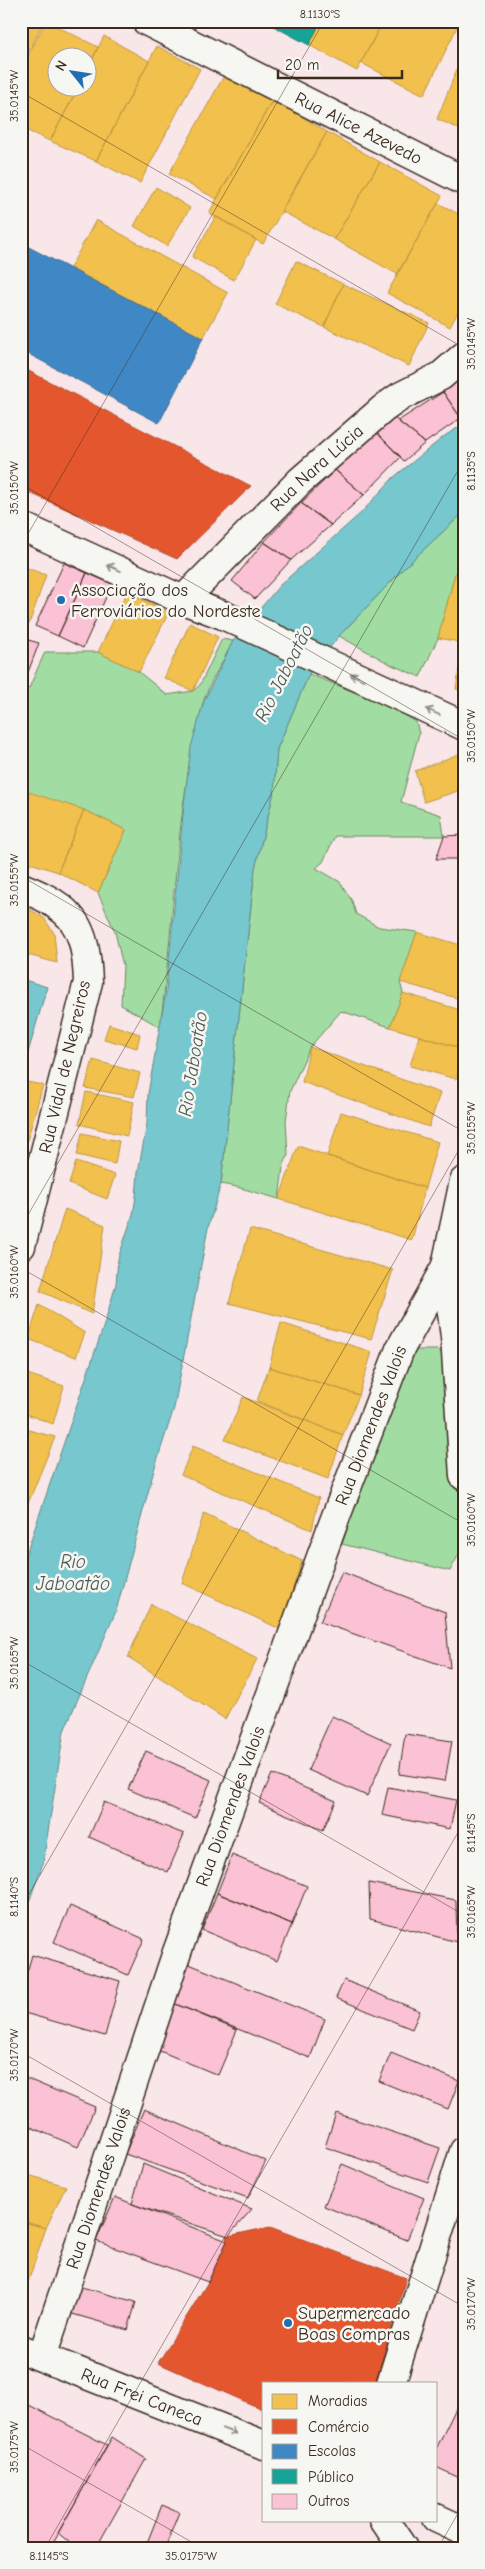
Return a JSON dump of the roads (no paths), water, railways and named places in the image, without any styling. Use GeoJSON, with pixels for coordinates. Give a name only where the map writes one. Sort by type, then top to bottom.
{"type":"FeatureCollection","features":[{"type":"Feature","properties":{"kind":"street","name":"Rua Alice Azevedo"},"geometry":{"type":"LineString","coordinates":[[146,21],[464,181]]}},
{"type":"Feature","properties":{"kind":"street","name":"Rua Nara Lúcia"},"geometry":{"type":"LineString","coordinates":[[183,600],[300,481],[377,414],[401,396],[441,376],[464,356]]}},
{"type":"Feature","properties":{"kind":"street"},"geometry":{"type":"LineString","coordinates":[[21,526],[183,600],[223,615],[464,726]]}},
{"type":"Feature","properties":{"kind":"street","name":"Rua Vidal de Negreiros"},"geometry":{"type":"LineString","coordinates":[[21,886],[63,910],[81,930],[87,960],[88,982],[21,1246]]}},
{"type":"Feature","properties":{"kind":"street"},"geometry":{"type":"LineString","coordinates":[[464,1181],[446,1266],[455,1336],[464,1476]]}},
{"type":"Feature","properties":{"kind":"street","name":"Rua Diomendes Valois"},"geometry":{"type":"LineString","coordinates":[[31,2353],[332,1524],[400,1349],[446,1266]]}},
{"type":"Feature","properties":{"kind":"street"},"geometry":{"type":"LineString","coordinates":[[391,2382],[464,2151]]}},
{"type":"Feature","properties":{"kind":"street","name":"Rua Frei Caneca"},"geometry":{"type":"LineString","coordinates":[[31,2353],[262,2443]]}},
{"type":"Feature","properties":{"kind":"street"},"geometry":{"type":"LineString","coordinates":[[438,2519],[464,2530]]}},
{"type":"Feature","properties":{"kind":"water","name":"Rio Jaboatão"},"geometry":{"type":"Polygon","coordinates":[[[464,424],[464,512],[405,567],[339,636],[309,674],[277,749],[274,792],[255,868],[221,1184],[208,1228],[174,1408],[154,1470],[116,1611],[64,1731],[43,1863],[21,1924],[21,1569],[105,1322],[116,1284],[118,1259],[133,1214],[138,1172],[147,1124],[148,1094],[166,991],[191,747],[204,701],[233,641],[280,585],[361,513],[394,477],[446,435],[464,424]]]}},
{"type":"Feature","properties":{"kind":"water"},"geometry":{"type":"Polygon","coordinates":[[[21,979],[47,987],[25,1063],[21,1062],[21,979]]]}},
{"type":"Feature","properties":{"kind":"place","name":"Associação dos Ferroviários do Nordeste"},"geometry":{"type":"Point","coordinates":[61,600]}},
{"type":"Feature","properties":{"kind":"place","name":"Supermercado Boas Compras"},"geometry":{"type":"Point","coordinates":[288,2323]}}]}
